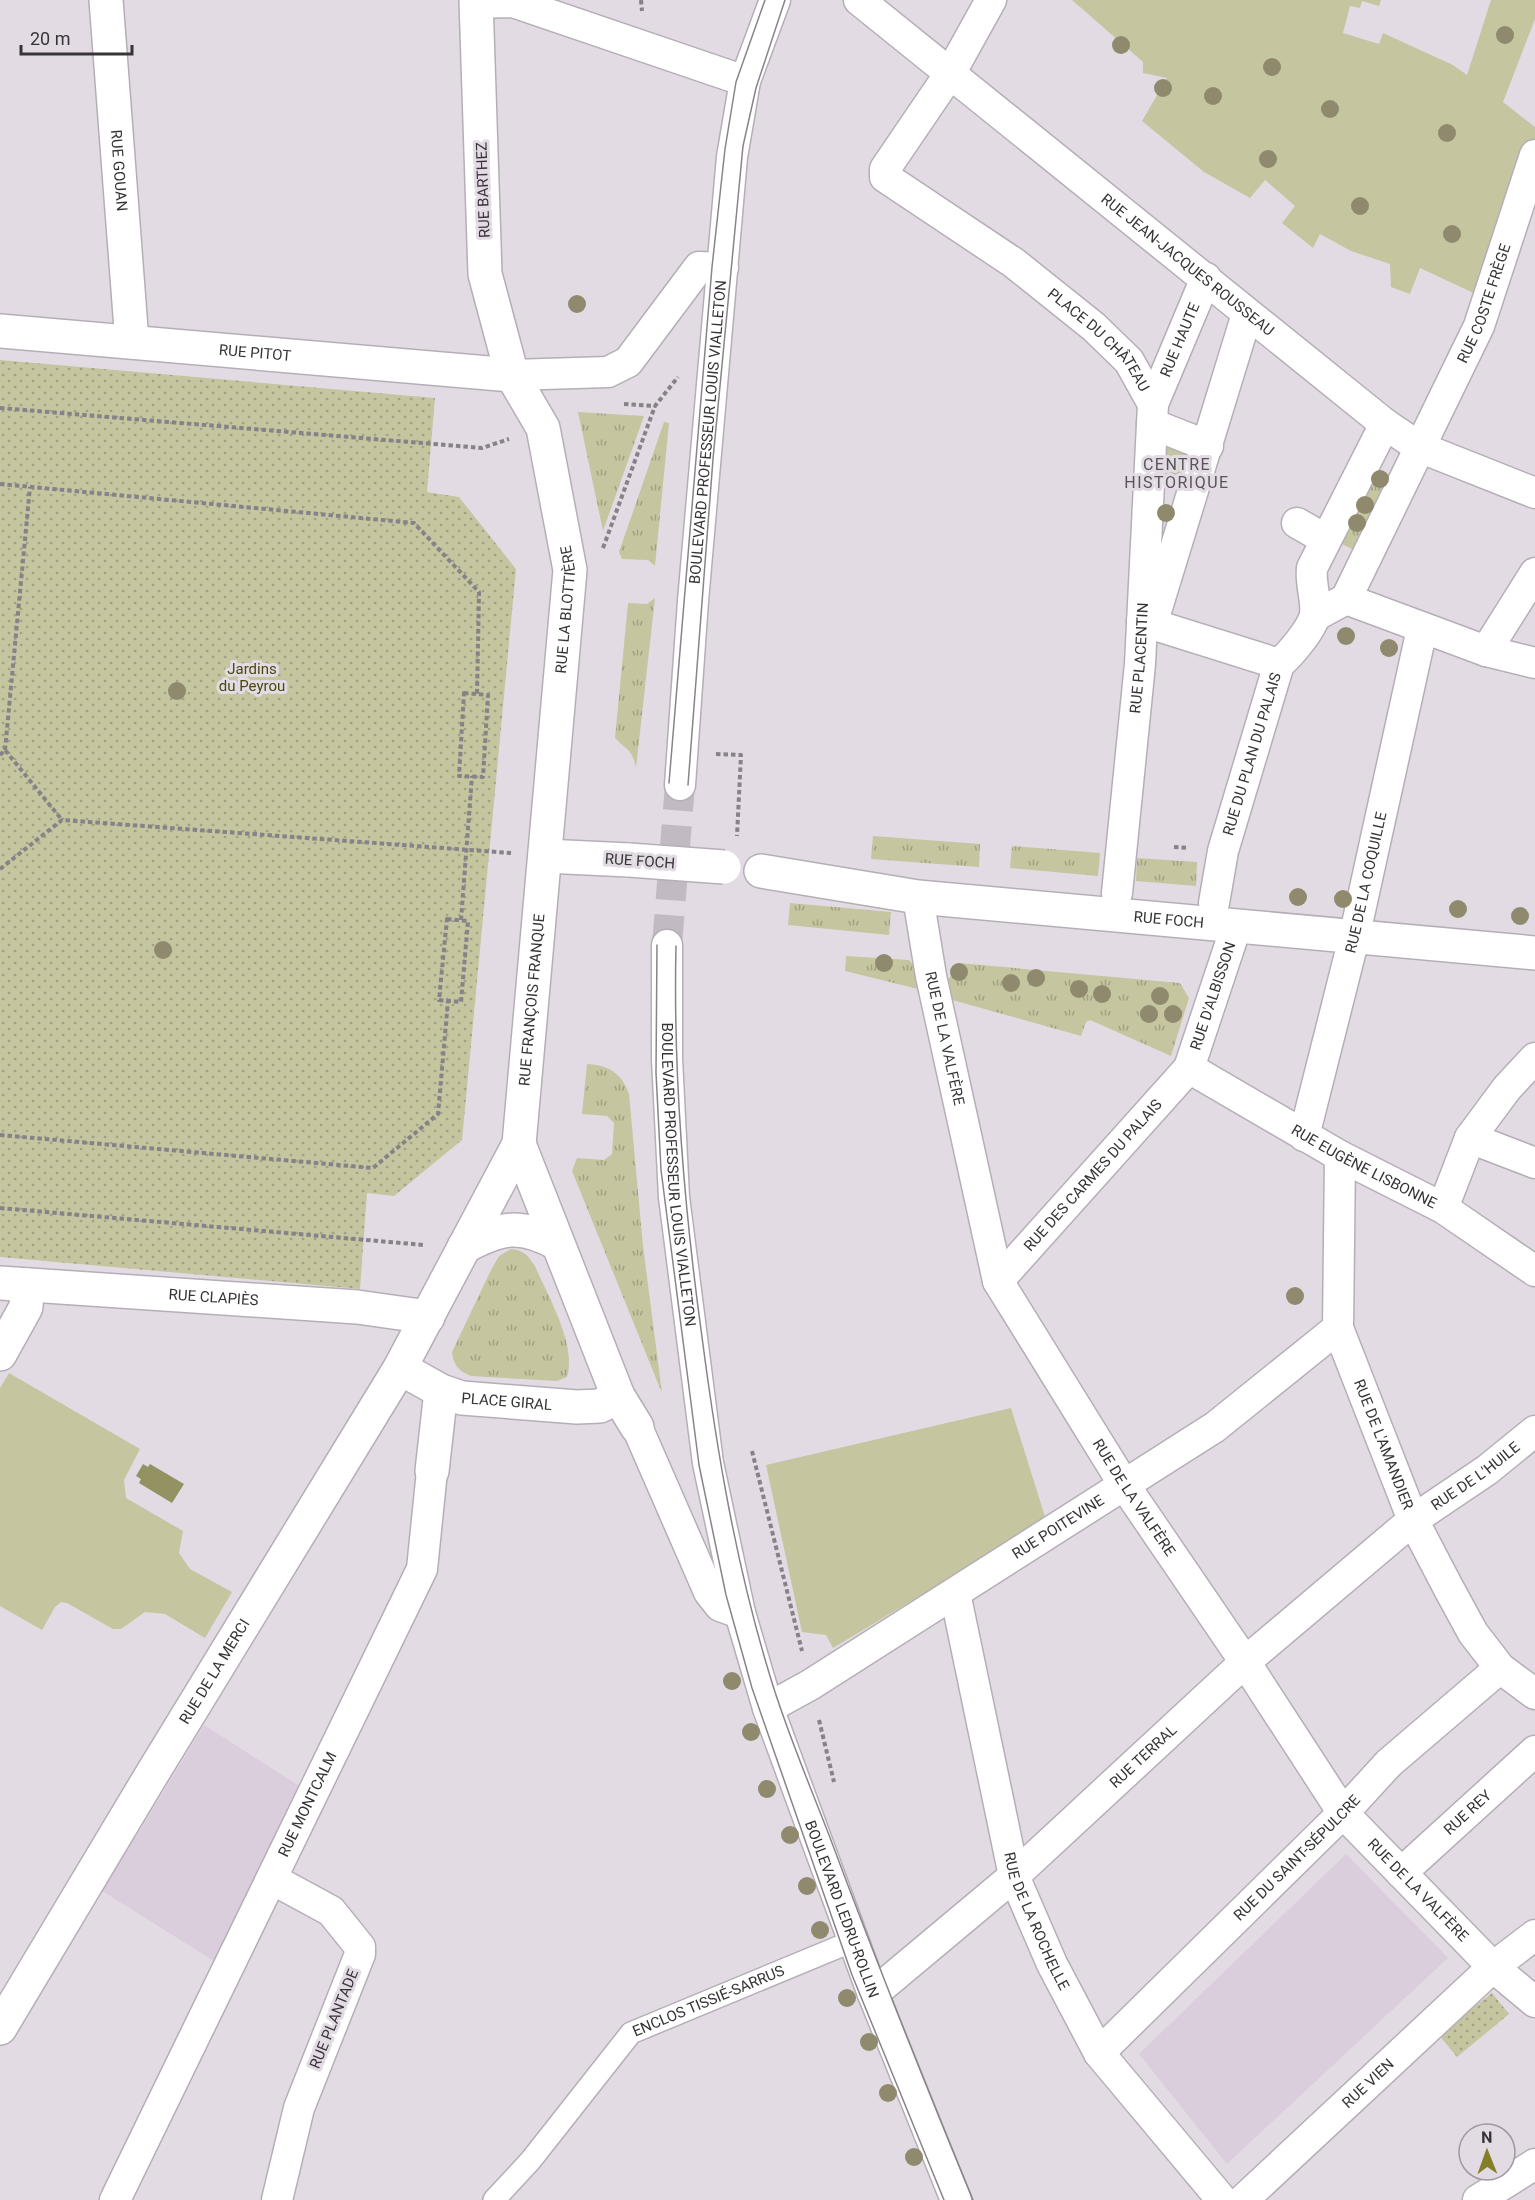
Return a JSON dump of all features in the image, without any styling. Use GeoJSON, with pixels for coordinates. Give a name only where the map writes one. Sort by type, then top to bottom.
{"type":"FeatureCollection","features":[{"type":"Feature","properties":{"kind":"street","name":"RUE GOUAN"},"geometry":{"type":"LineString","coordinates":[[106,0],[132,342]]}},
{"type":"Feature","properties":{"kind":"street","name":"BOULEVARD PROFESSEUR LOUIS VIALLETON"},"geometry":{"type":"LineString","coordinates":[[680,784],[693,601],[732,157],[745,81],[775,0]]}},
{"type":"Feature","properties":{"kind":"street","name":"RUE JEAN-JACQUES ROUSSEAU"},"geometry":{"type":"LineString","coordinates":[[859,0],[1385,424],[1419,447],[1535,493]]}},
{"type":"Feature","properties":{"kind":"street"},"geometry":{"type":"LineString","coordinates":[[951,72],[991,0]]}},
{"type":"Feature","properties":{"kind":"street"},"geometry":{"type":"LineString","coordinates":[[472,1],[513,2],[745,81]]}},
{"type":"Feature","properties":{"kind":"street","name":"RUE BARTHEZ"},"geometry":{"type":"LineString","coordinates":[[472,1],[485,274],[512,375]]}},
{"type":"Feature","properties":{"kind":"street","name":"PLACE DU CHÂTEAU"},"geometry":{"type":"LineString","coordinates":[[951,72],[885,169],[885,177],[967,230],[1094,327],[1129,361],[1152,414]]}},
{"type":"Feature","properties":{"kind":"street","name":"RUE COSTE FRÈGE"},"geometry":{"type":"LineString","coordinates":[[1419,447],[1479,326],[1535,155]]}},
{"type":"Feature","properties":{"kind":"street"},"geometry":{"type":"LineString","coordinates":[[512,375],[608,372],[628,362],[699,267],[723,268]]}},
{"type":"Feature","properties":{"kind":"street","name":"RUE HAUTE"},"geometry":{"type":"LineString","coordinates":[[1152,414],[1206,278]]}},
{"type":"Feature","properties":{"kind":"street","name":"RUE PLACENTIN"},"geometry":{"type":"LineString","coordinates":[[1147,622],[1208,446],[1247,314]]}},
{"type":"Feature","properties":{"kind":"street","name":"RUE PITOT"},"geometry":{"type":"LineString","coordinates":[[0,331],[512,375]]}},
{"type":"Feature","properties":{"kind":"street","name":"RUE LA BLOTTIÈRE"},"geometry":{"type":"LineString","coordinates":[[512,375],[543,428],[570,570],[545,856]]}},
{"type":"Feature","properties":{"kind":"street"},"geometry":{"type":"LineString","coordinates":[[1152,414],[1208,446]]}},
{"type":"Feature","properties":{"kind":"street","name":"RUE PLACENTIN"},"geometry":{"type":"LineString","coordinates":[[1117,893],[1147,622],[1152,414]]}},
{"type":"Feature","properties":{"kind":"street"},"geometry":{"type":"LineString","coordinates":[[1315,616],[1310,581],[1312,568],[1385,424]]}},
{"type":"Feature","properties":{"kind":"street"},"geometry":{"type":"LineString","coordinates":[[1419,447],[1346,599],[1486,651],[1535,663]]}},
{"type":"Feature","properties":{"kind":"street"},"geometry":{"type":"LineString","coordinates":[[1297,523],[1325,539]]}},
{"type":"Feature","properties":{"kind":"street"},"geometry":{"type":"LineString","coordinates":[[1486,651],[1535,573]]}},
{"type":"Feature","properties":{"kind":"street","name":"RUE DU PLAN DU PALAIS"},"geometry":{"type":"LineString","coordinates":[[1214,903],[1223,851],[1279,664],[1290,656],[1315,616],[1346,599]]}},
{"type":"Feature","properties":{"kind":"street"},"geometry":{"type":"LineString","coordinates":[[1147,622],[1279,664]]}},
{"type":"Feature","properties":{"kind":"street","name":"RUE DE LA COQUILLE"},"geometry":{"type":"LineString","coordinates":[[1304,1136],[1356,926],[1422,629]]}},
{"type":"Feature","properties":{"kind":"street","name":"RUE FOCH"},"geometry":{"type":"LineString","coordinates":[[545,856],[740,869],[805,877],[918,897],[1236,927],[1356,926],[1535,931]]}},
{"type":"Feature","properties":{"kind":"street","name":"RUE FRANÇOIS FRANQUE"},"geometry":{"type":"LineString","coordinates":[[519,1144],[545,856]]}},
{"type":"Feature","properties":{"kind":"street","name":"RUE FOCH"},"geometry":{"type":"LineString","coordinates":[[805,877],[916,877],[1214,903],[1535,953]]}},
{"type":"Feature","properties":{"kind":"street","name":"RUE DE LA VALFÈRE"},"geometry":{"type":"LineString","coordinates":[[918,897],[931,976],[998,1281],[1123,1484],[1245,1662],[1343,1813],[1493,1967],[1535,2002]]}},
{"type":"Feature","properties":{"kind":"street","name":"RUE D'ALBISSON"},"geometry":{"type":"LineString","coordinates":[[1189,1068],[1236,927]]}},
{"type":"Feature","properties":{"kind":"street","name":"BOULEVARD PROFESSEUR LOUIS VIALLETON"},"geometry":{"type":"LineString","coordinates":[[667,945],[665,1003],[670,1136],[675,1197],[701,1403]]}},
{"type":"Feature","properties":{"kind":"street"},"geometry":{"type":"LineString","coordinates":[[1443,1208],[1470,1138],[1507,1088],[1535,1058]]}},
{"type":"Feature","properties":{"kind":"street","name":"RUE DES CARMES DU PALAIS"},"geometry":{"type":"LineString","coordinates":[[998,1281],[1189,1068]]}},
{"type":"Feature","properties":{"kind":"street","name":"RUE EUGÈNE LISBONNE"},"geometry":{"type":"LineString","coordinates":[[1189,1068],[1340,1156],[1443,1208],[1535,1271]]}},
{"type":"Feature","properties":{"kind":"street"},"geometry":{"type":"LineString","coordinates":[[1470,1138],[1535,1163]]}},
{"type":"Feature","properties":{"kind":"street"},"geometry":{"type":"LineString","coordinates":[[519,1144],[618,1396],[637,1428],[709,1592],[720,1606],[740,1613]]}},
{"type":"Feature","properties":{"kind":"street"},"geometry":{"type":"LineString","coordinates":[[428,1317],[519,1144]]}},
{"type":"Feature","properties":{"kind":"street","name":"RUE DE L'AMANDIER"},"geometry":{"type":"LineString","coordinates":[[1340,1156],[1338,1328],[1413,1520],[1473,1633],[1500,1668],[1535,1694]]}},
{"type":"Feature","properties":{"kind":"street"},"geometry":{"type":"LineString","coordinates":[[464,1247],[486,1235],[523,1229],[540,1233],[558,1244]]}},
{"type":"Feature","properties":{"kind":"street"},"geometry":{"type":"LineString","coordinates":[[0,1354],[26,1307],[14,1284]]}},
{"type":"Feature","properties":{"kind":"street","name":"RUE CLAPIÈS"},"geometry":{"type":"LineString","coordinates":[[14,1284],[357,1307],[428,1317]]}},
{"type":"Feature","properties":{"kind":"street","name":"RUE DE LA MERCI"},"geometry":{"type":"LineString","coordinates":[[0,2028],[400,1368],[428,1317]]}},
{"type":"Feature","properties":{"kind":"street","name":"RUE POITEVINE"},"geometry":{"type":"LineString","coordinates":[[768,1708],[810,1685],[1215,1427],[1338,1328]]}},
{"type":"Feature","properties":{"kind":"street","name":"PLACE GIRAL"},"geometry":{"type":"LineString","coordinates":[[400,1368],[441,1391],[462,1398],[577,1407],[600,1406],[618,1396]]}},
{"type":"Feature","properties":{"kind":"street","name":"RUE MONTCALM"},"geometry":{"type":"LineString","coordinates":[[115,2200],[422,1569],[441,1391]]}},
{"type":"Feature","properties":{"kind":"street","name":"BOULEVARD LEDRU-ROLLIN"},"geometry":{"type":"LineString","coordinates":[[701,1403],[708,1463],[740,1613],[768,1708],[873,1994],[956,2200]]}},
{"type":"Feature","properties":{"kind":"street","name":"RUE DE L'HUILE"},"geometry":{"type":"LineString","coordinates":[[1413,1520],[1532,1441]]}},
{"type":"Feature","properties":{"kind":"street","name":"RUE TERRAL"},"geometry":{"type":"LineString","coordinates":[[873,1994],[1014,1876],[1245,1662],[1413,1520]]}},
{"type":"Feature","properties":{"kind":"street","name":"RUE DE LA ROCHELLE"},"geometry":{"type":"LineString","coordinates":[[955,1593],[1014,1876],[1052,1965],[1099,2053],[1222,2200]]}},
{"type":"Feature","properties":{"kind":"street","name":"RUE DU SAINT-SÉPULCRE"},"geometry":{"type":"LineString","coordinates":[[1099,2053],[1343,1813],[1389,1763],[1500,1668]]}},
{"type":"Feature","properties":{"kind":"street","name":"RUE REY"},"geometry":{"type":"LineString","coordinates":[[1401,1873],[1535,1751]]}},
{"type":"Feature","properties":{"kind":"street","name":"RUE PLANTADE"},"geometry":{"type":"LineString","coordinates":[[272,1879],[331,1911],[360,1947],[360,1954],[299,2108],[277,2200]]}},
{"type":"Feature","properties":{"kind":"street","name":"RUE VIEN"},"geometry":{"type":"LineString","coordinates":[[1243,2200],[1493,1967],[1535,1935]]}},
{"type":"Feature","properties":{"kind":"street"},"geometry":{"type":"LineString","coordinates":[[1478,2200],[1535,2164]]}},
{"type":"Feature","properties":{"kind":"lane","name":"ENCLOS TISSIÉ-SARRUS"},"geometry":{"type":"LineString","coordinates":[[494,2200],[531,2160],[631,2033],[853,1941]]}},
{"type":"Feature","properties":{"kind":"path"},"geometry":{"type":"LineString","coordinates":[[570,570],[598,562],[655,406]]}},
{"type":"Feature","properties":{"kind":"path"},"geometry":{"type":"LineString","coordinates":[[0,408],[482,448]]}},
{"type":"Feature","properties":{"kind":"path"},"geometry":{"type":"LineString","coordinates":[[0,484],[414,523],[479,592],[477,694]]}},
{"type":"Feature","properties":{"kind":"path"},"geometry":{"type":"LineString","coordinates":[[30,487],[5,750],[62,820]]}},
{"type":"Feature","properties":{"kind":"path"},"geometry":{"type":"LineString","coordinates":[[464,693],[477,694],[488,695],[483,777],[459,776],[464,693]]}},
{"type":"Feature","properties":{"kind":"path"},"geometry":{"type":"LineString","coordinates":[[0,754],[5,750]]}},
{"type":"Feature","properties":{"kind":"path"},"geometry":{"type":"LineString","coordinates":[[740,869],[741,755]]}},
{"type":"Feature","properties":{"kind":"path"},"geometry":{"type":"LineString","coordinates":[[461,920],[472,776]]}},
{"type":"Feature","properties":{"kind":"path"},"geometry":{"type":"LineString","coordinates":[[0,869],[62,820],[510,853]]}},
{"type":"Feature","properties":{"kind":"path"},"geometry":{"type":"LineString","coordinates":[[447,919],[461,920],[468,921],[461,1002],[439,1000],[447,919]]}},
{"type":"Feature","properties":{"kind":"path"},"geometry":{"type":"LineString","coordinates":[[0,1135],[373,1168],[438,1114],[448,1001]]}},
{"type":"Feature","properties":{"kind":"path"},"geometry":{"type":"LineString","coordinates":[[0,1208],[392,1243]]}},
{"type":"Feature","properties":{"kind":"path"},"geometry":{"type":"LineString","coordinates":[[752,1451],[837,1794]]}},
{"type":"Feature","properties":{"kind":"shaded area"},"geometry":{"type":"Polygon","coordinates":[[[143,1464],[148,1467],[150,1464],[184,1484],[172,1503],[139,1483],[141,1479],[136,1476],[143,1464]]]}},
{"type":"Feature","properties":{"kind":"shaded area"},"geometry":{"type":"Polygon","coordinates":[[[204,1725],[304,1789],[241,1919],[214,1961],[99,1889],[126,1844],[136,1837],[204,1725]]]}},
{"type":"Feature","properties":{"kind":"shaded area"},"geometry":{"type":"Polygon","coordinates":[[[1346,1854],[1448,1958],[1227,2164],[1139,2054],[1346,1854]]]}},
{"type":"Feature","properties":{"kind":"green space"},"geometry":{"type":"Polygon","coordinates":[[[1072,0],[1381,0],[1379,6],[1362,1],[1360,8],[1350,6],[1343,33],[1379,44],[1383,33],[1453,65],[1467,75],[1491,0],[1535,0],[1535,19],[1503,102],[1535,127],[1535,141],[1480,296],[1420,268],[1410,294],[1391,287],[1390,264],[1351,251],[1320,234],[1313,248],[1282,223],[1295,206],[1265,180],[1250,198],[1204,172],[1142,121],[1167,78],[1143,73],[1143,62],[1072,0]]]}},
{"type":"Feature","properties":{"kind":"green space","name":"Jardins du Peyrou"},"geometry":{"type":"Polygon","coordinates":[[[0,360],[435,398],[427,492],[459,497],[516,569],[462,1140],[394,1196],[367,1193],[360,1289],[0,1257],[0,360]]]}},
{"type":"Feature","properties":{"kind":"green space"},"geometry":{"type":"Polygon","coordinates":[[[578,412],[644,416],[603,531],[578,412]]]}},
{"type":"Feature","properties":{"kind":"green space"},"geometry":{"type":"Polygon","coordinates":[[[664,422],[669,423],[655,566],[648,560],[622,559],[619,552],[664,422]]]}},
{"type":"Feature","properties":{"kind":"green space"},"geometry":{"type":"Polygon","coordinates":[[[1160,441],[1192,451],[1181,490],[1158,484],[1160,441]]]}},
{"type":"Feature","properties":{"kind":"green space"},"geometry":{"type":"Polygon","coordinates":[[[1376,468],[1391,475],[1354,550],[1338,542],[1376,468]]]}},
{"type":"Feature","properties":{"kind":"green space"},"geometry":{"type":"Polygon","coordinates":[[[655,598],[636,768],[631,753],[615,738],[628,603],[647,604],[655,598]]]}},
{"type":"Feature","properties":{"kind":"green space"},"geometry":{"type":"Polygon","coordinates":[[[873,836],[980,844],[979,867],[871,859],[873,836]]]}},
{"type":"Feature","properties":{"kind":"green space"},"geometry":{"type":"Polygon","coordinates":[[[1012,846],[1100,853],[1098,876],[1010,868],[1012,846]]]}},
{"type":"Feature","properties":{"kind":"green space"},"geometry":{"type":"Polygon","coordinates":[[[1137,858],[1197,862],[1196,886],[1136,881],[1137,858]]]}},
{"type":"Feature","properties":{"kind":"green space"},"geometry":{"type":"Polygon","coordinates":[[[790,903],[891,912],[889,935],[788,925],[790,903]]]}},
{"type":"Feature","properties":{"kind":"green space"},"geometry":{"type":"Polygon","coordinates":[[[846,956],[909,960],[917,968],[918,989],[845,971],[846,956]]]}},
{"type":"Feature","properties":{"kind":"green space"},"geometry":{"type":"Polygon","coordinates":[[[959,963],[1180,983],[1189,998],[1171,1056],[1090,1020],[1086,1022],[1081,1036],[949,999],[946,983],[959,963]]]}},
{"type":"Feature","properties":{"kind":"green space"},"geometry":{"type":"Polygon","coordinates":[[[587,1064],[608,1068],[618,1076],[629,1094],[643,1246],[662,1393],[572,1171],[577,1158],[604,1160],[612,1154],[614,1123],[607,1116],[582,1114],[587,1064]]]}},
{"type":"Feature","properties":{"kind":"green space"},"geometry":{"type":"Polygon","coordinates":[[[511,1249],[525,1254],[535,1266],[560,1321],[568,1350],[569,1364],[567,1377],[557,1381],[471,1376],[455,1364],[452,1352],[491,1270],[499,1256],[511,1249]]]}},
{"type":"Feature","properties":{"kind":"green space"},"geometry":{"type":"Polygon","coordinates":[[[9,1373],[140,1449],[124,1480],[126,1498],[183,1531],[179,1553],[190,1569],[232,1592],[205,1638],[165,1614],[145,1612],[121,1629],[113,1629],[67,1603],[61,1602],[55,1607],[42,1630],[0,1606],[0,1388],[9,1373]]]}},
{"type":"Feature","properties":{"kind":"green space"},"geometry":{"type":"Polygon","coordinates":[[[1011,1408],[1046,1520],[833,1648],[826,1635],[802,1632],[766,1465],[1011,1408]]]}},
{"type":"Feature","properties":{"kind":"green space"},"geometry":{"type":"Polygon","coordinates":[[[1492,1993],[1509,2014],[1457,2057],[1439,2035],[1492,1993]]]}},
{"type":"Feature","properties":{"kind":"tunnel"},"geometry":{"type":"LineString","coordinates":[[667,945],[680,785]]}},
{"type":"Feature","properties":{"kind":"tram line"},"geometry":{"type":"LineString","coordinates":[[669,783],[712,267],[725,149],[736,82],[765,0]]}},
{"type":"Feature","properties":{"kind":"tram line"},"geometry":{"type":"LineString","coordinates":[[688,785],[713,459],[743,146],[756,88],[785,0]]}},
{"type":"Feature","properties":{"kind":"tram line"},"geometry":{"type":"LineString","coordinates":[[657,945],[656,1073],[661,1170],[699,1465],[726,1595],[752,1688],[852,1975],[944,2200]]}},
{"type":"Feature","properties":{"kind":"tram line"},"geometry":{"type":"LineString","coordinates":[[676,946],[676,1044],[685,1191],[714,1423],[737,1550],[758,1634],[790,1736],[973,2200]]}},
{"type":"Feature","properties":{"kind":"district","name":"CENTRE HISTORIQUE"},"geometry":{"type":"Point","coordinates":[1177,473]}}]}
